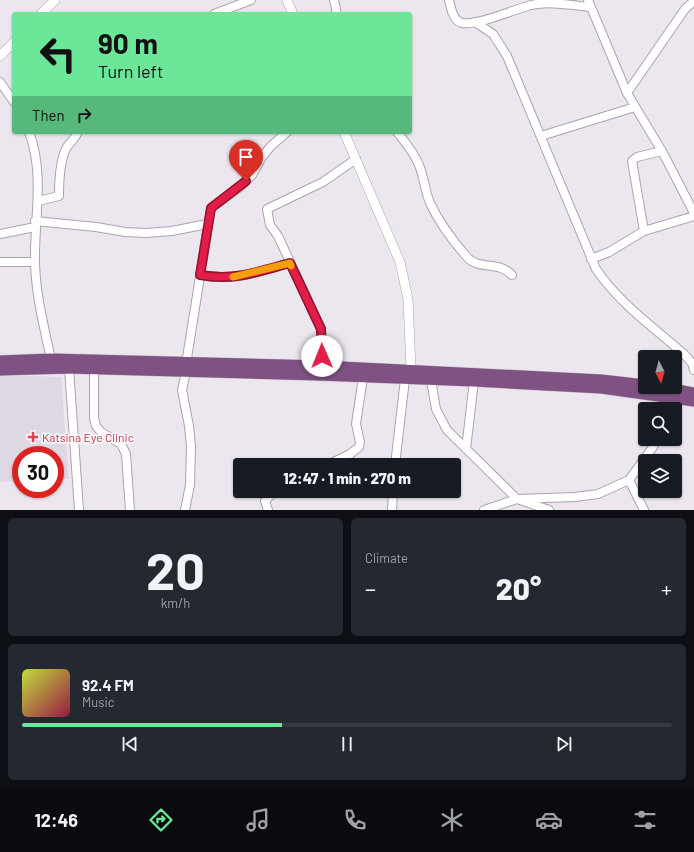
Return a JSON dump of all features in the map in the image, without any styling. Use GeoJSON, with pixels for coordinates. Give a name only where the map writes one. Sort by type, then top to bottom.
{"type":"FeatureCollection","features":[{"type":"Feature","properties":{"kind":"highway"},"geometry":{"type":"LineString","coordinates":[[0,361],[51,359],[161,367],[363,377],[408,375],[432,380],[638,385]]}},
{"type":"Feature","properties":{"kind":"highway"},"geometry":{"type":"LineString","coordinates":[[186,368],[322,366],[408,375],[601,384],[638,388]]}},
{"type":"Feature","properties":{"kind":"highway"},"geometry":{"type":"LineString","coordinates":[[0,370],[161,367]]}},
{"type":"Feature","properties":{"kind":"highway"},"geometry":{"type":"LineString","coordinates":[[682,392],[694,392]]}},
{"type":"Feature","properties":{"kind":"highway"},"geometry":{"type":"LineString","coordinates":[[672,394],[694,401]]}},
{"type":"Feature","properties":{"kind":"street"},"geometry":{"type":"LineString","coordinates":[[44,12],[55,0]]}},
{"type":"Feature","properties":{"kind":"street"},"geometry":{"type":"LineString","coordinates":[[219,12],[252,0]]}},
{"type":"Feature","properties":{"kind":"street"},"geometry":{"type":"LineString","coordinates":[[287,0],[292,12]]}},
{"type":"Feature","properties":{"kind":"street"},"geometry":{"type":"LineString","coordinates":[[334,0],[337,12]]}},
{"type":"Feature","properties":{"kind":"street"},"geometry":{"type":"LineString","coordinates":[[449,0],[453,14],[457,21],[463,23],[474,22],[533,5],[589,3],[627,93],[662,151],[694,213]]}},
{"type":"Feature","properties":{"kind":"street"},"geometry":{"type":"LineString","coordinates":[[627,93],[685,9],[694,1]]}},
{"type":"Feature","properties":{"kind":"street"},"geometry":{"type":"LineString","coordinates":[[474,22],[493,34],[508,56],[591,259],[608,287],[622,301],[684,354],[692,363],[694,370]]}},
{"type":"Feature","properties":{"kind":"street"},"geometry":{"type":"LineString","coordinates":[[0,56],[12,44]]}},
{"type":"Feature","properties":{"kind":"street"},"geometry":{"type":"LineString","coordinates":[[0,82],[12,99]]}},
{"type":"Feature","properties":{"kind":"street"},"geometry":{"type":"LineString","coordinates":[[541,136],[635,108]]}},
{"type":"Feature","properties":{"kind":"street"},"geometry":{"type":"LineString","coordinates":[[30,134],[35,155],[39,192],[35,224],[36,291],[51,359]]}},
{"type":"Feature","properties":{"kind":"street"},"geometry":{"type":"LineString","coordinates":[[38,201],[59,196],[59,181],[66,152],[77,134]]}},
{"type":"Feature","properties":{"kind":"street"},"geometry":{"type":"LineString","coordinates":[[185,510],[190,485],[191,446],[182,390],[211,208],[240,187],[252,175],[262,157],[271,146],[285,134]]}},
{"type":"Feature","properties":{"kind":"street"},"geometry":{"type":"LineString","coordinates":[[345,134],[402,268],[408,299],[408,375],[396,458]]}},
{"type":"Feature","properties":{"kind":"street"},"geometry":{"type":"LineString","coordinates":[[398,134],[408,146],[419,165],[429,201],[452,240],[468,258],[478,264],[500,266],[512,275]]}},
{"type":"Feature","properties":{"kind":"street"},"geometry":{"type":"LineString","coordinates":[[644,230],[632,161],[637,157],[662,151]]}},
{"type":"Feature","properties":{"kind":"street"},"geometry":{"type":"LineString","coordinates":[[322,366],[321,329],[290,263],[270,225],[267,209],[323,182],[356,159]]}},
{"type":"Feature","properties":{"kind":"street"},"geometry":{"type":"LineString","coordinates":[[591,259],[609,252],[644,230],[694,216]]}},
{"type":"Feature","properties":{"kind":"street"},"geometry":{"type":"LineString","coordinates":[[0,234],[35,224],[96,227],[125,232],[146,233],[172,231],[208,224]]}},
{"type":"Feature","properties":{"kind":"street"},"geometry":{"type":"LineString","coordinates":[[0,262],[35,262]]}},
{"type":"Feature","properties":{"kind":"street"},"geometry":{"type":"LineString","coordinates":[[200,275],[221,278],[235,277],[290,263]]}},
{"type":"Feature","properties":{"kind":"street"},"geometry":{"type":"LineString","coordinates":[[69,368],[78,510]]}},
{"type":"Feature","properties":{"kind":"street"},"geometry":{"type":"LineString","coordinates":[[94,369],[94,418],[96,426],[101,432],[120,444],[126,454],[130,510]]}},
{"type":"Feature","properties":{"kind":"street"},"geometry":{"type":"LineString","coordinates":[[342,458],[359,447],[360,442],[356,424],[363,377]]}},
{"type":"Feature","properties":{"kind":"street"},"geometry":{"type":"LineString","coordinates":[[432,380],[436,409],[447,430],[516,499],[549,510]]}},
{"type":"Feature","properties":{"kind":"street"},"geometry":{"type":"LineString","coordinates":[[466,449],[474,381]]}},
{"type":"Feature","properties":{"kind":"street"},"geometry":{"type":"LineString","coordinates":[[484,510],[516,499],[575,497],[598,494],[629,480],[653,446]]}},
{"type":"Feature","properties":{"kind":"street"},"geometry":{"type":"LineString","coordinates":[[629,480],[644,510]]}},
{"type":"Feature","properties":{"kind":"street"},"geometry":{"type":"LineString","coordinates":[[268,498],[265,501],[268,510]]}},
{"type":"Feature","properties":{"kind":"street"},"geometry":{"type":"LineString","coordinates":[[392,510],[393,498]]}},
{"type":"Feature","properties":{"kind":"shaded area","name":"Katsina Eye Clinic"},"geometry":{"type":"Polygon","coordinates":[[[0,375],[61,377],[69,479],[64,479],[64,446],[12,446],[12,481],[0,482],[0,375]]]}},
{"type":"Feature","properties":{"kind":"slow traffic"},"geometry":{"type":"LineString","coordinates":[[233,277],[290,263],[291,266]]}},
{"type":"Feature","properties":{"kind":"place","name":"Katsina Eye Clinic"},"geometry":{"type":"Point","coordinates":[33,437]}},
{"type":"Feature","properties":{"kind":"route"},"geometry":{"type":"LineString","coordinates":[[246,181],[211,208],[209,212],[200,275],[221,278],[235,277],[290,263],[321,329],[323,346],[322,356]]}}]}
